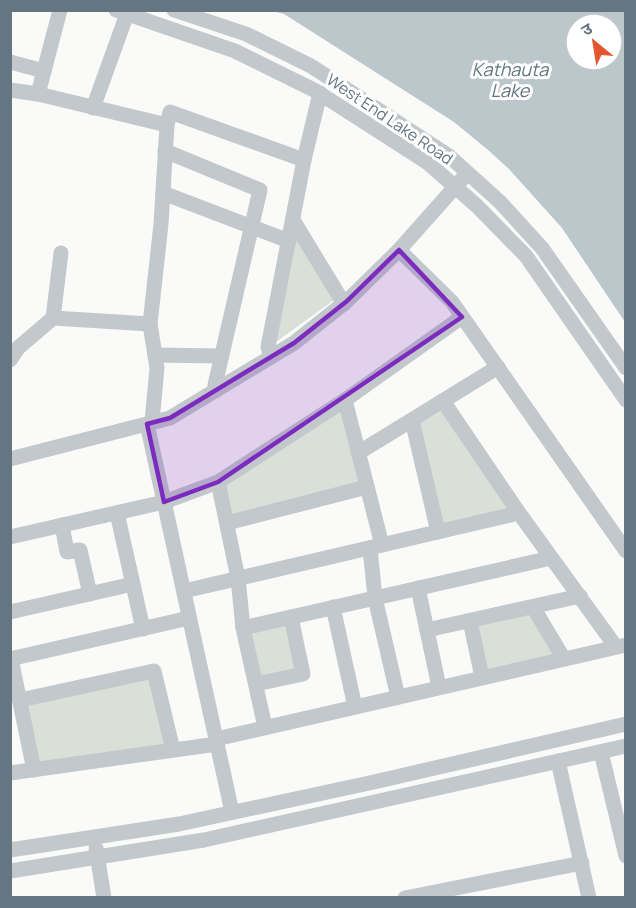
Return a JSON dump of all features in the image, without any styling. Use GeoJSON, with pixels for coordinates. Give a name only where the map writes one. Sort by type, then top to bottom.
{"type":"FeatureCollection","features":[{"type":"Feature","properties":{"kind":"street"},"geometry":{"type":"LineString","coordinates":[[38,94],[60,10]]}},
{"type":"Feature","properties":{"kind":"street","name":"West End Lake Road"},"geometry":{"type":"LineString","coordinates":[[174,10],[246,34],[311,66],[449,156],[500,202],[542,248],[626,368]]}},
{"type":"Feature","properties":{"kind":"street"},"geometry":{"type":"LineString","coordinates":[[93,108],[121,12]]}},
{"type":"Feature","properties":{"kind":"street","name":"West End Lake Road"},"geometry":{"type":"LineString","coordinates":[[121,12],[236,51],[320,93],[428,163],[456,186],[525,256],[626,400]]}},
{"type":"Feature","properties":{"kind":"street"},"geometry":{"type":"LineString","coordinates":[[10,62],[44,71]]}},
{"type":"Feature","properties":{"kind":"street"},"geometry":{"type":"LineString","coordinates":[[10,90],[38,94],[167,125]]}},
{"type":"Feature","properties":{"kind":"street"},"geometry":{"type":"LineString","coordinates":[[271,357],[268,347],[304,160],[320,93]]}},
{"type":"Feature","properties":{"kind":"street"},"geometry":{"type":"LineString","coordinates":[[232,812],[164,502],[150,423],[157,368],[150,324],[170,112],[304,160]]}},
{"type":"Feature","properties":{"kind":"street"},"geometry":{"type":"LineString","coordinates":[[165,151],[260,190],[214,385],[217,390]]}},
{"type":"Feature","properties":{"kind":"street"},"geometry":{"type":"LineString","coordinates":[[10,459],[170,418],[294,343],[344,304],[399,250],[467,173]]}},
{"type":"Feature","properties":{"kind":"street"},"geometry":{"type":"LineString","coordinates":[[163,193],[289,241]]}},
{"type":"Feature","properties":{"kind":"street"},"geometry":{"type":"LineString","coordinates":[[293,220],[344,304]]}},
{"type":"Feature","properties":{"kind":"street"},"geometry":{"type":"LineString","coordinates":[[399,250],[452,302],[626,551]]}},
{"type":"Feature","properties":{"kind":"street"},"geometry":{"type":"LineString","coordinates":[[53,318],[61,253]]}},
{"type":"Feature","properties":{"kind":"street"},"geometry":{"type":"LineString","coordinates":[[10,537],[164,502],[218,482],[345,400],[462,317]]}},
{"type":"Feature","properties":{"kind":"street"},"geometry":{"type":"LineString","coordinates":[[13,350],[53,318],[150,324]]}},
{"type":"Feature","properties":{"kind":"street"},"geometry":{"type":"LineString","coordinates":[[155,356],[222,356]]}},
{"type":"Feature","properties":{"kind":"street"},"geometry":{"type":"LineString","coordinates":[[358,453],[498,367]]}},
{"type":"Feature","properties":{"kind":"street"},"geometry":{"type":"LineString","coordinates":[[345,400],[367,487],[376,546],[375,598],[398,697]]}},
{"type":"Feature","properties":{"kind":"street"},"geometry":{"type":"LineString","coordinates":[[10,773],[173,750],[621,646],[551,558],[443,401]]}},
{"type":"Feature","properties":{"kind":"street"},"geometry":{"type":"LineString","coordinates":[[412,420],[438,532]]}},
{"type":"Feature","properties":{"kind":"street"},"geometry":{"type":"LineString","coordinates":[[218,482],[238,578],[243,628],[265,727]]}},
{"type":"Feature","properties":{"kind":"street"},"geometry":{"type":"LineString","coordinates":[[227,523],[367,487]]}},
{"type":"Feature","properties":{"kind":"street"},"geometry":{"type":"LineString","coordinates":[[117,513],[143,629]]}},
{"type":"Feature","properties":{"kind":"street"},"geometry":{"type":"LineString","coordinates":[[183,591],[519,513]]}},
{"type":"Feature","properties":{"kind":"street"},"geometry":{"type":"LineString","coordinates":[[62,525],[67,552],[80,550],[90,594]]}},
{"type":"Feature","properties":{"kind":"street"},"geometry":{"type":"LineString","coordinates":[[243,628],[551,558]]}},
{"type":"Feature","properties":{"kind":"street"},"geometry":{"type":"LineString","coordinates":[[10,612],[133,584]]}},
{"type":"Feature","properties":{"kind":"street"},"geometry":{"type":"LineString","coordinates":[[418,588],[440,687]]}},
{"type":"Feature","properties":{"kind":"street"},"geometry":{"type":"LineString","coordinates":[[427,630],[579,596]]}},
{"type":"Feature","properties":{"kind":"street"},"geometry":{"type":"LineString","coordinates":[[333,607],[355,707]]}},
{"type":"Feature","properties":{"kind":"street"},"geometry":{"type":"LineString","coordinates":[[533,607],[564,658]]}},
{"type":"Feature","properties":{"kind":"street"},"geometry":{"type":"LineString","coordinates":[[256,684],[303,674],[291,617]]}},
{"type":"Feature","properties":{"kind":"street"},"geometry":{"type":"LineString","coordinates":[[34,770],[11,659],[189,618]]}},
{"type":"Feature","properties":{"kind":"street"},"geometry":{"type":"LineString","coordinates":[[470,621],[482,677]]}},
{"type":"Feature","properties":{"kind":"street"},"geometry":{"type":"LineString","coordinates":[[20,700],[154,671],[173,750]]}},
{"type":"Feature","properties":{"kind":"street"},"geometry":{"type":"LineString","coordinates":[[10,850],[179,824],[626,724]]}},
{"type":"Feature","properties":{"kind":"street"},"geometry":{"type":"LineString","coordinates":[[10,871],[204,840],[626,746]]}},
{"type":"Feature","properties":{"kind":"street"},"geometry":{"type":"LineString","coordinates":[[601,752],[618,795],[626,856]]}},
{"type":"Feature","properties":{"kind":"street"},"geometry":{"type":"LineString","coordinates":[[558,761],[589,897]]}},
{"type":"Feature","properties":{"kind":"street"},"geometry":{"type":"LineString","coordinates":[[94,836],[104,897]]}},
{"type":"Feature","properties":{"kind":"street"},"geometry":{"type":"LineString","coordinates":[[405,897],[582,863]]}},
{"type":"Feature","properties":{"kind":"highlighted area"},"geometry":{"type":"Polygon","coordinates":[[[399,250],[462,317],[218,482],[164,502],[147,424],[170,418],[294,343],[347,301],[399,250]]]}},
{"type":"Feature","properties":{"kind":"shaded area"},"geometry":{"type":"Polygon","coordinates":[[[295,232],[334,300],[276,342],[295,232]]]}},
{"type":"Feature","properties":{"kind":"shaded area"},"geometry":{"type":"Polygon","coordinates":[[[341,409],[360,485],[231,515],[225,485],[341,409]]]}},
{"type":"Feature","properties":{"kind":"shaded area"},"geometry":{"type":"Polygon","coordinates":[[[442,411],[510,509],[443,526],[418,425],[442,411]]]}},
{"type":"Feature","properties":{"kind":"shaded area"},"geometry":{"type":"Polygon","coordinates":[[[530,610],[559,655],[485,673],[474,623],[530,610]]]}},
{"type":"Feature","properties":{"kind":"shaded area"},"geometry":{"type":"Polygon","coordinates":[[[289,623],[299,672],[258,681],[247,631],[289,623]]]}},
{"type":"Feature","properties":{"kind":"shaded area"},"geometry":{"type":"Polygon","coordinates":[[[151,676],[167,745],[38,763],[26,706],[151,676]]]}},
{"type":"Feature","properties":{"kind":"water","name":"Kathauta Lake"},"geometry":{"type":"Polygon","coordinates":[[[273,11],[625,11],[625,322],[562,228],[509,169],[454,122],[284,14],[273,11]]]}}]}
